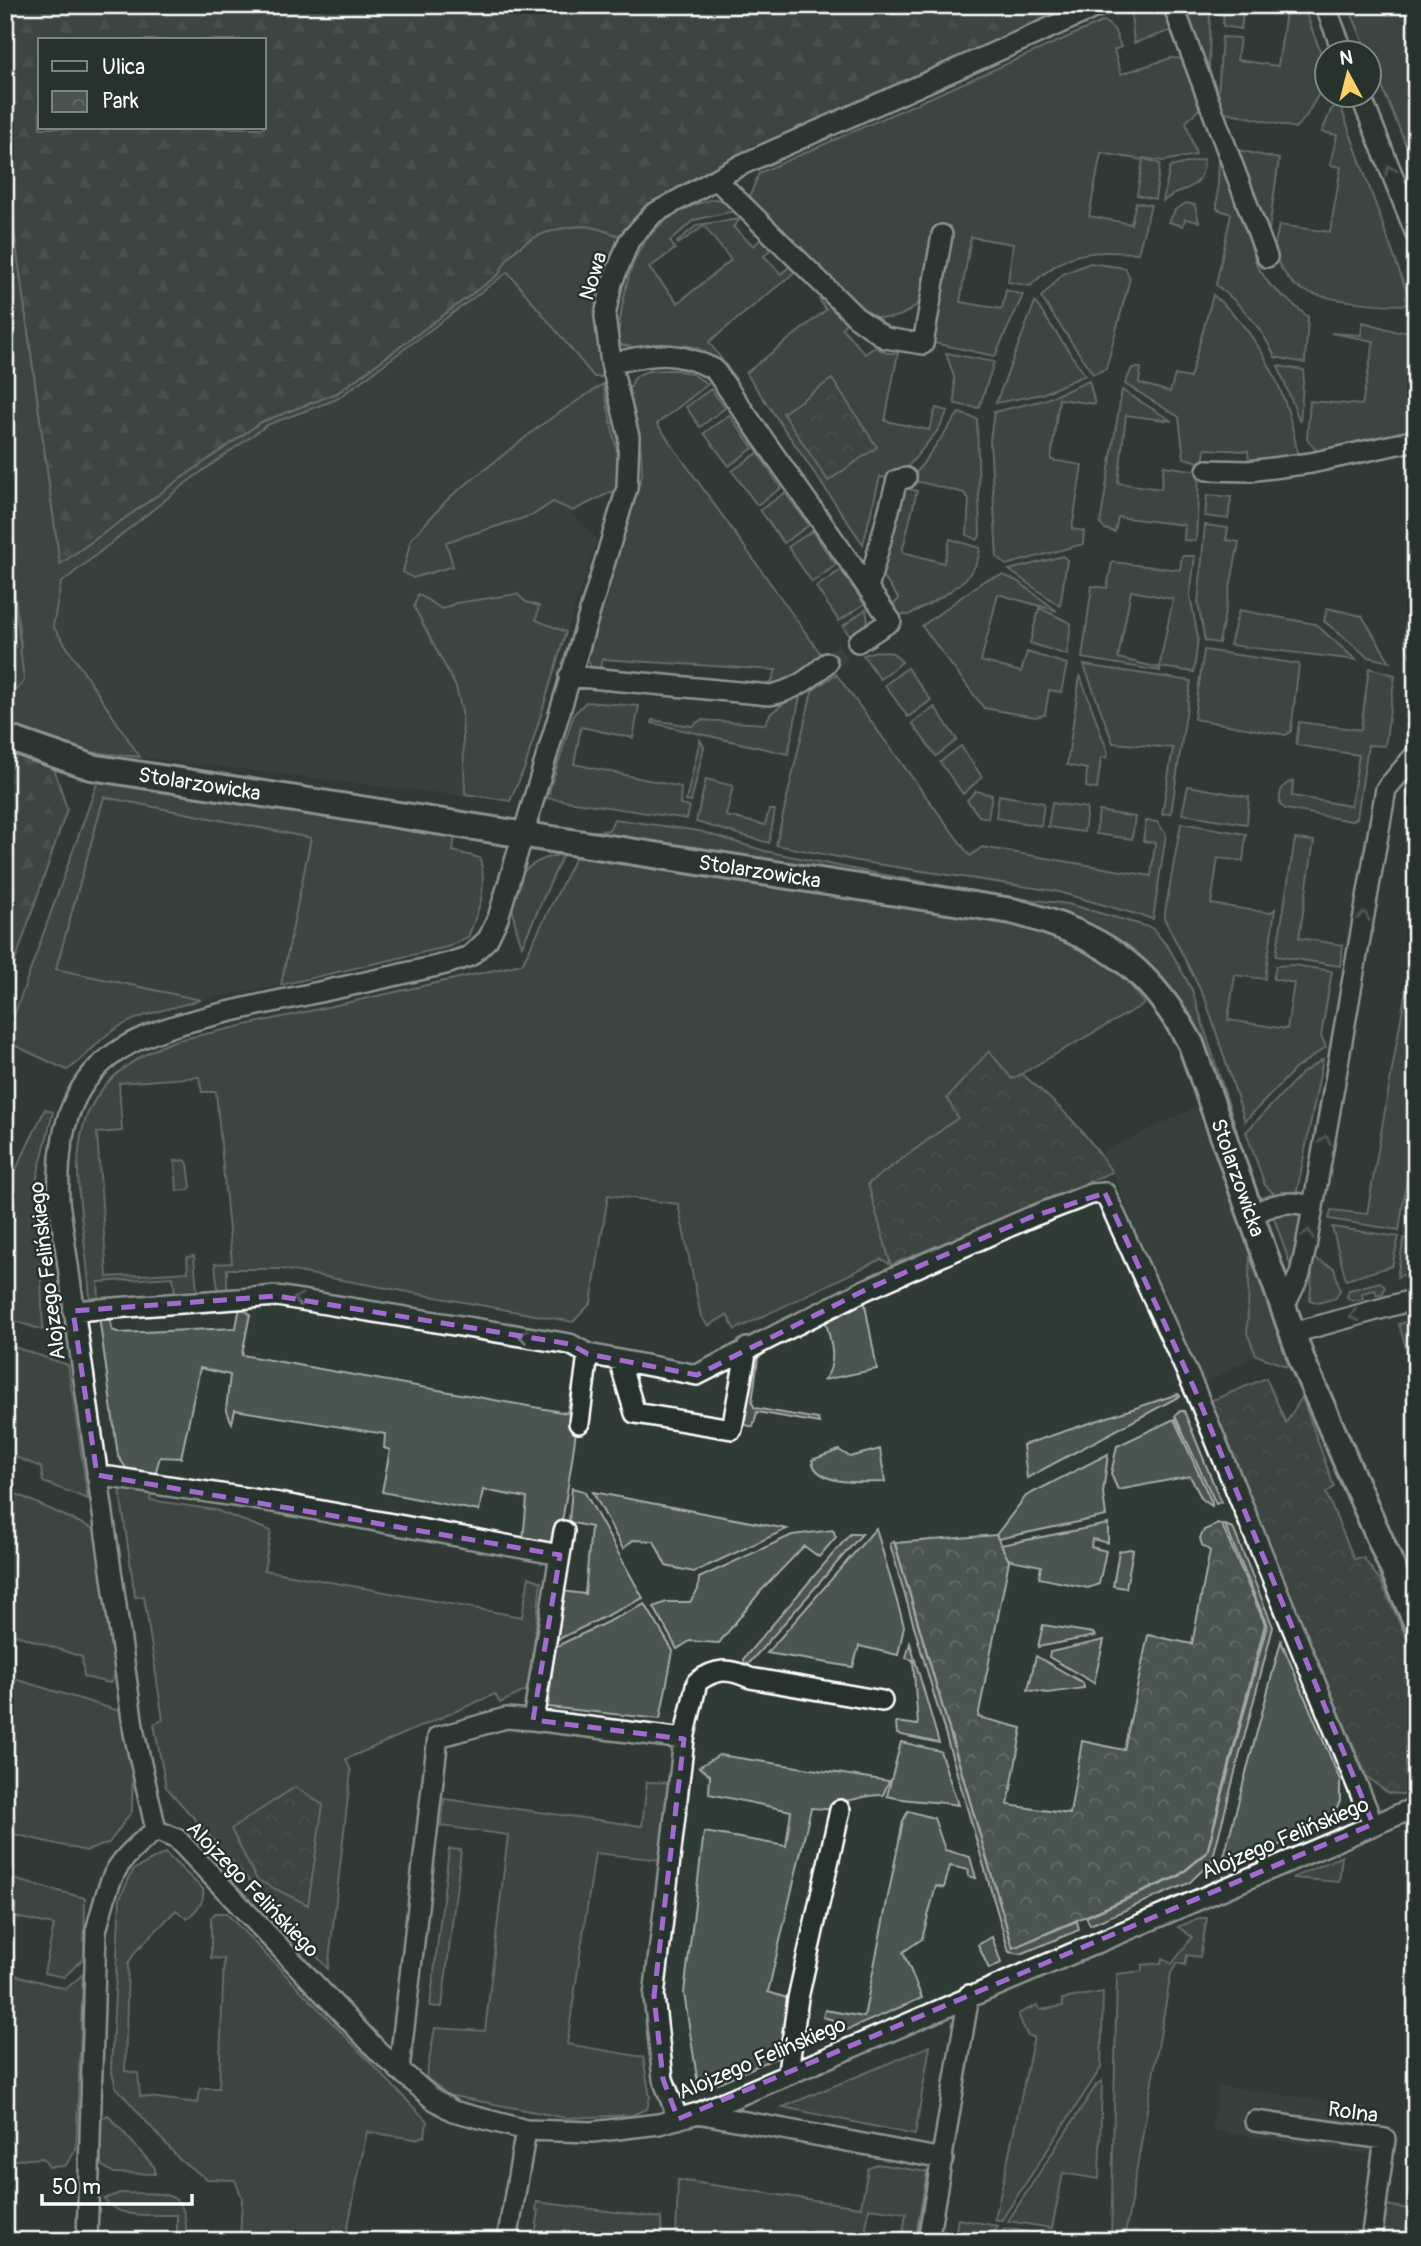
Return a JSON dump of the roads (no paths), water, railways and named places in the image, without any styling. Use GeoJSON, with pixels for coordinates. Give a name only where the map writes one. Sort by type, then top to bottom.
{"type":"FeatureCollection","features":[{"type":"Feature","properties":{"kind":"street","name":"Nowa"},"geometry":{"type":"LineString","coordinates":[[522,836],[627,488],[629,437],[611,363],[605,316],[612,284],[629,241],[653,214],[741,165],[1101,5]]}},
{"type":"Feature","properties":{"kind":"street"},"geometry":{"type":"LineString","coordinates":[[1173,5],[1267,257]]}},
{"type":"Feature","properties":{"kind":"street"},"geometry":{"type":"LineString","coordinates":[[1325,5],[1338,38]]}},
{"type":"Feature","properties":{"kind":"street"},"geometry":{"type":"LineString","coordinates":[[1366,108],[1416,234]]}},
{"type":"Feature","properties":{"kind":"street"},"geometry":{"type":"LineString","coordinates":[[716,179],[856,317],[885,338],[922,344],[942,234]]}},
{"type":"Feature","properties":{"kind":"street"},"geometry":{"type":"LineString","coordinates":[[611,363],[650,355],[688,356],[714,369],[891,621],[858,642]]}},
{"type":"Feature","properties":{"kind":"street"},"geometry":{"type":"LineString","coordinates":[[1207,470],[1249,471],[1311,463],[1416,440]]}},
{"type":"Feature","properties":{"kind":"street"},"geometry":{"type":"LineString","coordinates":[[868,588],[897,480],[906,478]]}},
{"type":"Feature","properties":{"kind":"street"},"geometry":{"type":"LineString","coordinates":[[569,676],[770,695],[785,693],[827,663]]}},
{"type":"Feature","properties":{"kind":"street","name":"Stolarzowicka"},"geometry":{"type":"LineString","coordinates":[[5,737],[91,767],[1012,911],[1060,923],[1094,939],[1130,964],[1176,1016],[1207,1086],[1293,1333],[1354,1486],[1416,1622]]}},
{"type":"Feature","properties":{"kind":"street"},"geometry":{"type":"LineString","coordinates":[[1284,1307],[1300,1274],[1386,789],[1416,754]]}},
{"type":"Feature","properties":{"kind":"street","name":"Alojzego Felińskiego"},"geometry":{"type":"LineString","coordinates":[[156,1829],[138,1757],[73,1311],[58,1166],[72,1107],[85,1082],[117,1050],[175,1023],[435,967],[470,956],[488,939],[498,918],[522,836]]}},
{"type":"Feature","properties":{"kind":"street"},"geometry":{"type":"LineString","coordinates":[[73,1311],[277,1296],[570,1344],[588,1354],[697,1375],[865,1290],[1091,1194],[1105,1193],[1195,1390],[1373,1824]]}},
{"type":"Feature","properties":{"kind":"street"},"geometry":{"type":"LineString","coordinates":[[1252,1216],[1267,1206],[1283,1202],[1313,1207]]}},
{"type":"Feature","properties":{"kind":"street"},"geometry":{"type":"LineString","coordinates":[[1293,1333],[1416,1299]]}},
{"type":"Feature","properties":{"kind":"street"},"geometry":{"type":"LineString","coordinates":[[619,1360],[635,1412],[732,1429],[747,1348]]}},
{"type":"Feature","properties":{"kind":"street"},"geometry":{"type":"LineString","coordinates":[[579,1423],[588,1354]]}},
{"type":"Feature","properties":{"kind":"street"},"geometry":{"type":"LineString","coordinates":[[97,1475],[279,1503],[560,1555]]}},
{"type":"Feature","properties":{"kind":"street"},"geometry":{"type":"LineString","coordinates":[[533,1720],[564,1531]]}},
{"type":"Feature","properties":{"kind":"street"},"geometry":{"type":"LineString","coordinates":[[678,2119],[663,2079],[654,1996],[684,1740],[697,1682],[711,1672],[737,1670],[750,1678],[882,1701]]}},
{"type":"Feature","properties":{"kind":"street"},"geometry":{"type":"LineString","coordinates":[[399,2070],[438,1737],[506,1718],[684,1740]]}},
{"type":"Feature","properties":{"kind":"street","name":"Alojzego Felińskiego"},"geometry":{"type":"LineString","coordinates":[[156,1829],[177,1839],[399,2070],[453,2111],[526,2130],[592,2132],[678,2119],[698,2113],[788,2072],[1416,1807]]}},
{"type":"Feature","properties":{"kind":"street"},"geometry":{"type":"LineString","coordinates":[[788,2072],[798,1998],[840,1810]]}},
{"type":"Feature","properties":{"kind":"street","name":"Alojzego Felińskiego"},"geometry":{"type":"LineString","coordinates":[[87,2241],[96,1931],[107,1884],[116,1866],[131,1848],[156,1829]]}},
{"type":"Feature","properties":{"kind":"street"},"geometry":{"type":"LineString","coordinates":[[928,2241],[969,1996]]}},
{"type":"Feature","properties":{"kind":"street"},"geometry":{"type":"LineString","coordinates":[[698,2113],[943,2159]]}},
{"type":"Feature","properties":{"kind":"street","name":"Rolna"},"geometry":{"type":"LineString","coordinates":[[1255,2121],[1385,2139],[1371,2241]]}},
{"type":"Feature","properties":{"kind":"street"},"geometry":{"type":"LineString","coordinates":[[507,2241],[526,2130]]}},
{"type":"Feature","properties":{"kind":"tunnel"},"geometry":{"type":"LineString","coordinates":[[827,663],[858,642]]}}]}
